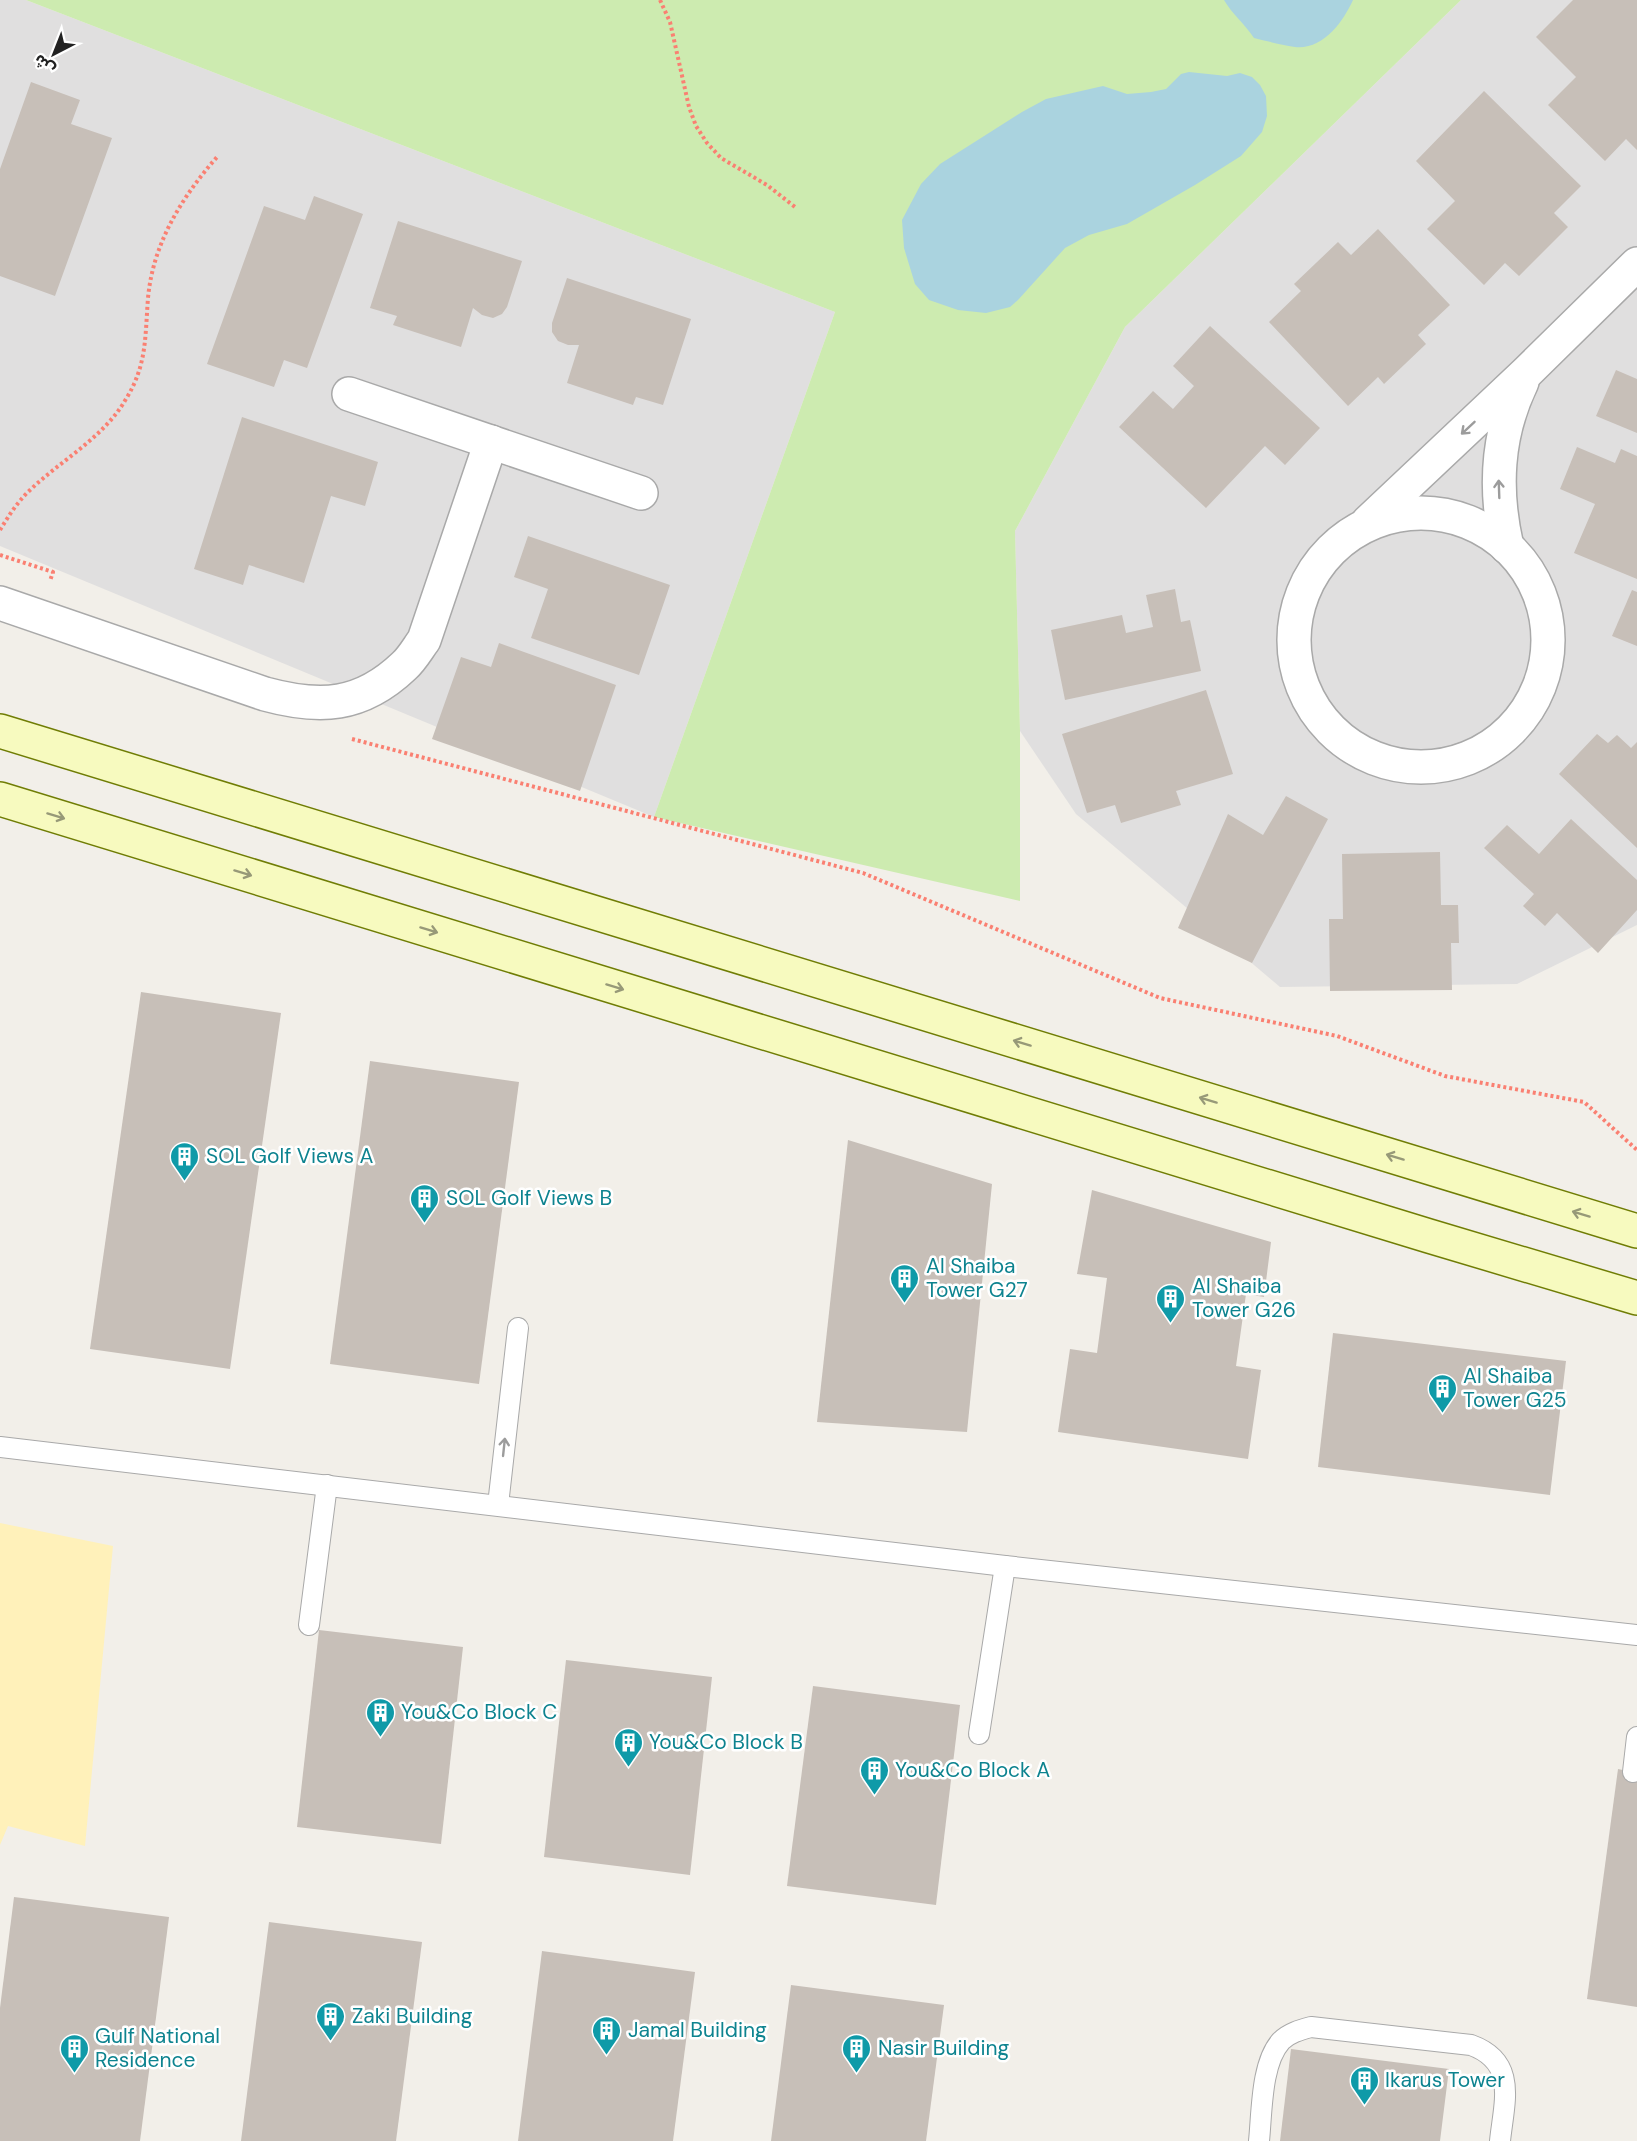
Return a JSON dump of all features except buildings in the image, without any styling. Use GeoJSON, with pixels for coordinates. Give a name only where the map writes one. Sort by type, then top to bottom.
{"type":"FeatureCollection","features":[{"type":"Feature","properties":{"kind":"street"},"geometry":{"type":"LineString","coordinates":[[1364,526],[1393,515],[1424,513],[1454,517],[1483,528],[1507,547],[1529,573],[1543,604],[1548,638],[1545,672],[1532,703],[1512,730],[1485,751],[1454,764],[1420,768],[1386,763],[1355,749],[1329,728],[1308,700],[1296,668],[1293,634],[1299,600],[1314,570],[1336,544],[1364,526],[1637,264]]}},
{"type":"Feature","properties":{"kind":"street"},"geometry":{"type":"LineString","coordinates":[[1507,547],[1499,498],[1499,458],[1504,429],[1526,373]]}},
{"type":"Feature","properties":{"kind":"street"},"geometry":{"type":"LineString","coordinates":[[349,394],[641,493]]}},
{"type":"Feature","properties":{"kind":"street"},"geometry":{"type":"LineString","coordinates":[[0,603],[265,694],[295,702],[325,704],[356,697],[383,684],[406,665],[424,640],[490,442]]}},
{"type":"Feature","properties":{"kind":"street"},"geometry":{"type":"LineString","coordinates":[[0,731],[1637,1231]]}},
{"type":"Feature","properties":{"kind":"street"},"geometry":{"type":"LineString","coordinates":[[0,799],[1637,1298]]}},
{"type":"Feature","properties":{"kind":"lane"},"geometry":{"type":"LineString","coordinates":[[498,1505],[518,1328]]}},
{"type":"Feature","properties":{"kind":"lane"},"geometry":{"type":"LineString","coordinates":[[0,1447],[1005,1566],[1637,1635]]}},
{"type":"Feature","properties":{"kind":"lane"},"geometry":{"type":"LineString","coordinates":[[309,1625],[327,1485]]}},
{"type":"Feature","properties":{"kind":"lane"},"geometry":{"type":"LineString","coordinates":[[979,1734],[1005,1566]]}},
{"type":"Feature","properties":{"kind":"lane"},"geometry":{"type":"LineString","coordinates":[[1633,1772],[1637,1737]]}},
{"type":"Feature","properties":{"kind":"lane"},"geometry":{"type":"LineString","coordinates":[[1259,2141],[1265,2081],[1273,2051],[1283,2039],[1295,2031],[1311,2027],[1472,2045],[1484,2050],[1494,2057],[1505,2080],[1500,2141]]}},
{"type":"Feature","properties":{"kind":"path"},"geometry":{"type":"LineString","coordinates":[[660,0],[670,22],[689,107],[696,126],[707,143],[721,158],[767,185],[795,207]]}},
{"type":"Feature","properties":{"kind":"path"},"geometry":{"type":"LineString","coordinates":[[0,530],[11,511],[26,494],[110,423],[126,401],[138,378],[145,352],[148,298],[164,236],[190,189],[217,157]]}},
{"type":"Feature","properties":{"kind":"path"},"geometry":{"type":"LineString","coordinates":[[345,737],[863,873],[1160,998],[1337,1036],[1445,1076],[1584,1101],[1637,1150]]}},
{"type":"Feature","properties":{"kind":"shaded area"},"geometry":{"type":"Polygon","coordinates":[[[0,0],[26,0],[835,312],[654,817],[0,546],[0,0]]]}},
{"type":"Feature","properties":{"kind":"shaded area"},"geometry":{"type":"Polygon","coordinates":[[[1461,0],[1637,0],[1637,925],[1517,984],[1280,987],[1076,814],[1020,731],[1015,531],[1125,327],[1461,0]]]}},
{"type":"Feature","properties":{"kind":"green space"},"geometry":{"type":"Polygon","coordinates":[[[26,0],[1461,0],[1125,327],[1015,531],[1020,731],[1020,901],[654,817],[835,312],[26,0]]]}},
{"type":"Feature","properties":{"kind":"sand"},"geometry":{"type":"Polygon","coordinates":[[[0,1523],[113,1546],[85,1846],[8,1826],[0,1845],[0,1523]]]}},
{"type":"Feature","properties":{"kind":"water"},"geometry":{"type":"Polygon","coordinates":[[[1224,0],[1353,0],[1344,17],[1331,33],[1314,44],[1295,47],[1254,38],[1224,0]]]}},
{"type":"Feature","properties":{"kind":"water"},"geometry":{"type":"Polygon","coordinates":[[[1189,72],[1227,76],[1240,73],[1252,77],[1260,85],[1266,96],[1267,116],[1262,132],[1241,156],[1127,224],[1089,235],[1065,248],[1010,307],[986,313],[958,310],[929,300],[915,284],[904,248],[902,220],[921,184],[940,164],[1046,99],[1103,86],[1127,94],[1151,92],[1166,89],[1181,74],[1189,72]]]}},
{"type":"Feature","properties":{"kind":"place","name":"SOL Golf Views A"},"geometry":{"type":"Point","coordinates":[185,1182]}},
{"type":"Feature","properties":{"kind":"place","name":"SOL Golf Views B"},"geometry":{"type":"Point","coordinates":[425,1224]}},
{"type":"Feature","properties":{"kind":"place","name":"Al Shaiba Tower G27"},"geometry":{"type":"Point","coordinates":[905,1304]}},
{"type":"Feature","properties":{"kind":"place","name":"Al Shaiba Tower G26"},"geometry":{"type":"Point","coordinates":[1171,1324]}},
{"type":"Feature","properties":{"kind":"place","name":"Al Shaiba Tower G25"},"geometry":{"type":"Point","coordinates":[1442,1414]}},
{"type":"Feature","properties":{"kind":"place","name":"You&Co Block C"},"geometry":{"type":"Point","coordinates":[380,1738]}},
{"type":"Feature","properties":{"kind":"place","name":"You&Co Block B"},"geometry":{"type":"Point","coordinates":[628,1768]}},
{"type":"Feature","properties":{"kind":"place","name":"You&Co Block A"},"geometry":{"type":"Point","coordinates":[874,1796]}},
{"type":"Feature","properties":{"kind":"place","name":"Zaki Building"},"geometry":{"type":"Point","coordinates":[331,2042]}},
{"type":"Feature","properties":{"kind":"place","name":"Jamal Building"},"geometry":{"type":"Point","coordinates":[607,2056]}},
{"type":"Feature","properties":{"kind":"place","name":"Gulf National Residence"},"geometry":{"type":"Point","coordinates":[74,2074]}},
{"type":"Feature","properties":{"kind":"place","name":"Nasir Building"},"geometry":{"type":"Point","coordinates":[857,2074]}},
{"type":"Feature","properties":{"kind":"place","name":"Ikarus Tower"},"geometry":{"type":"Point","coordinates":[1364,2106]}}]}
